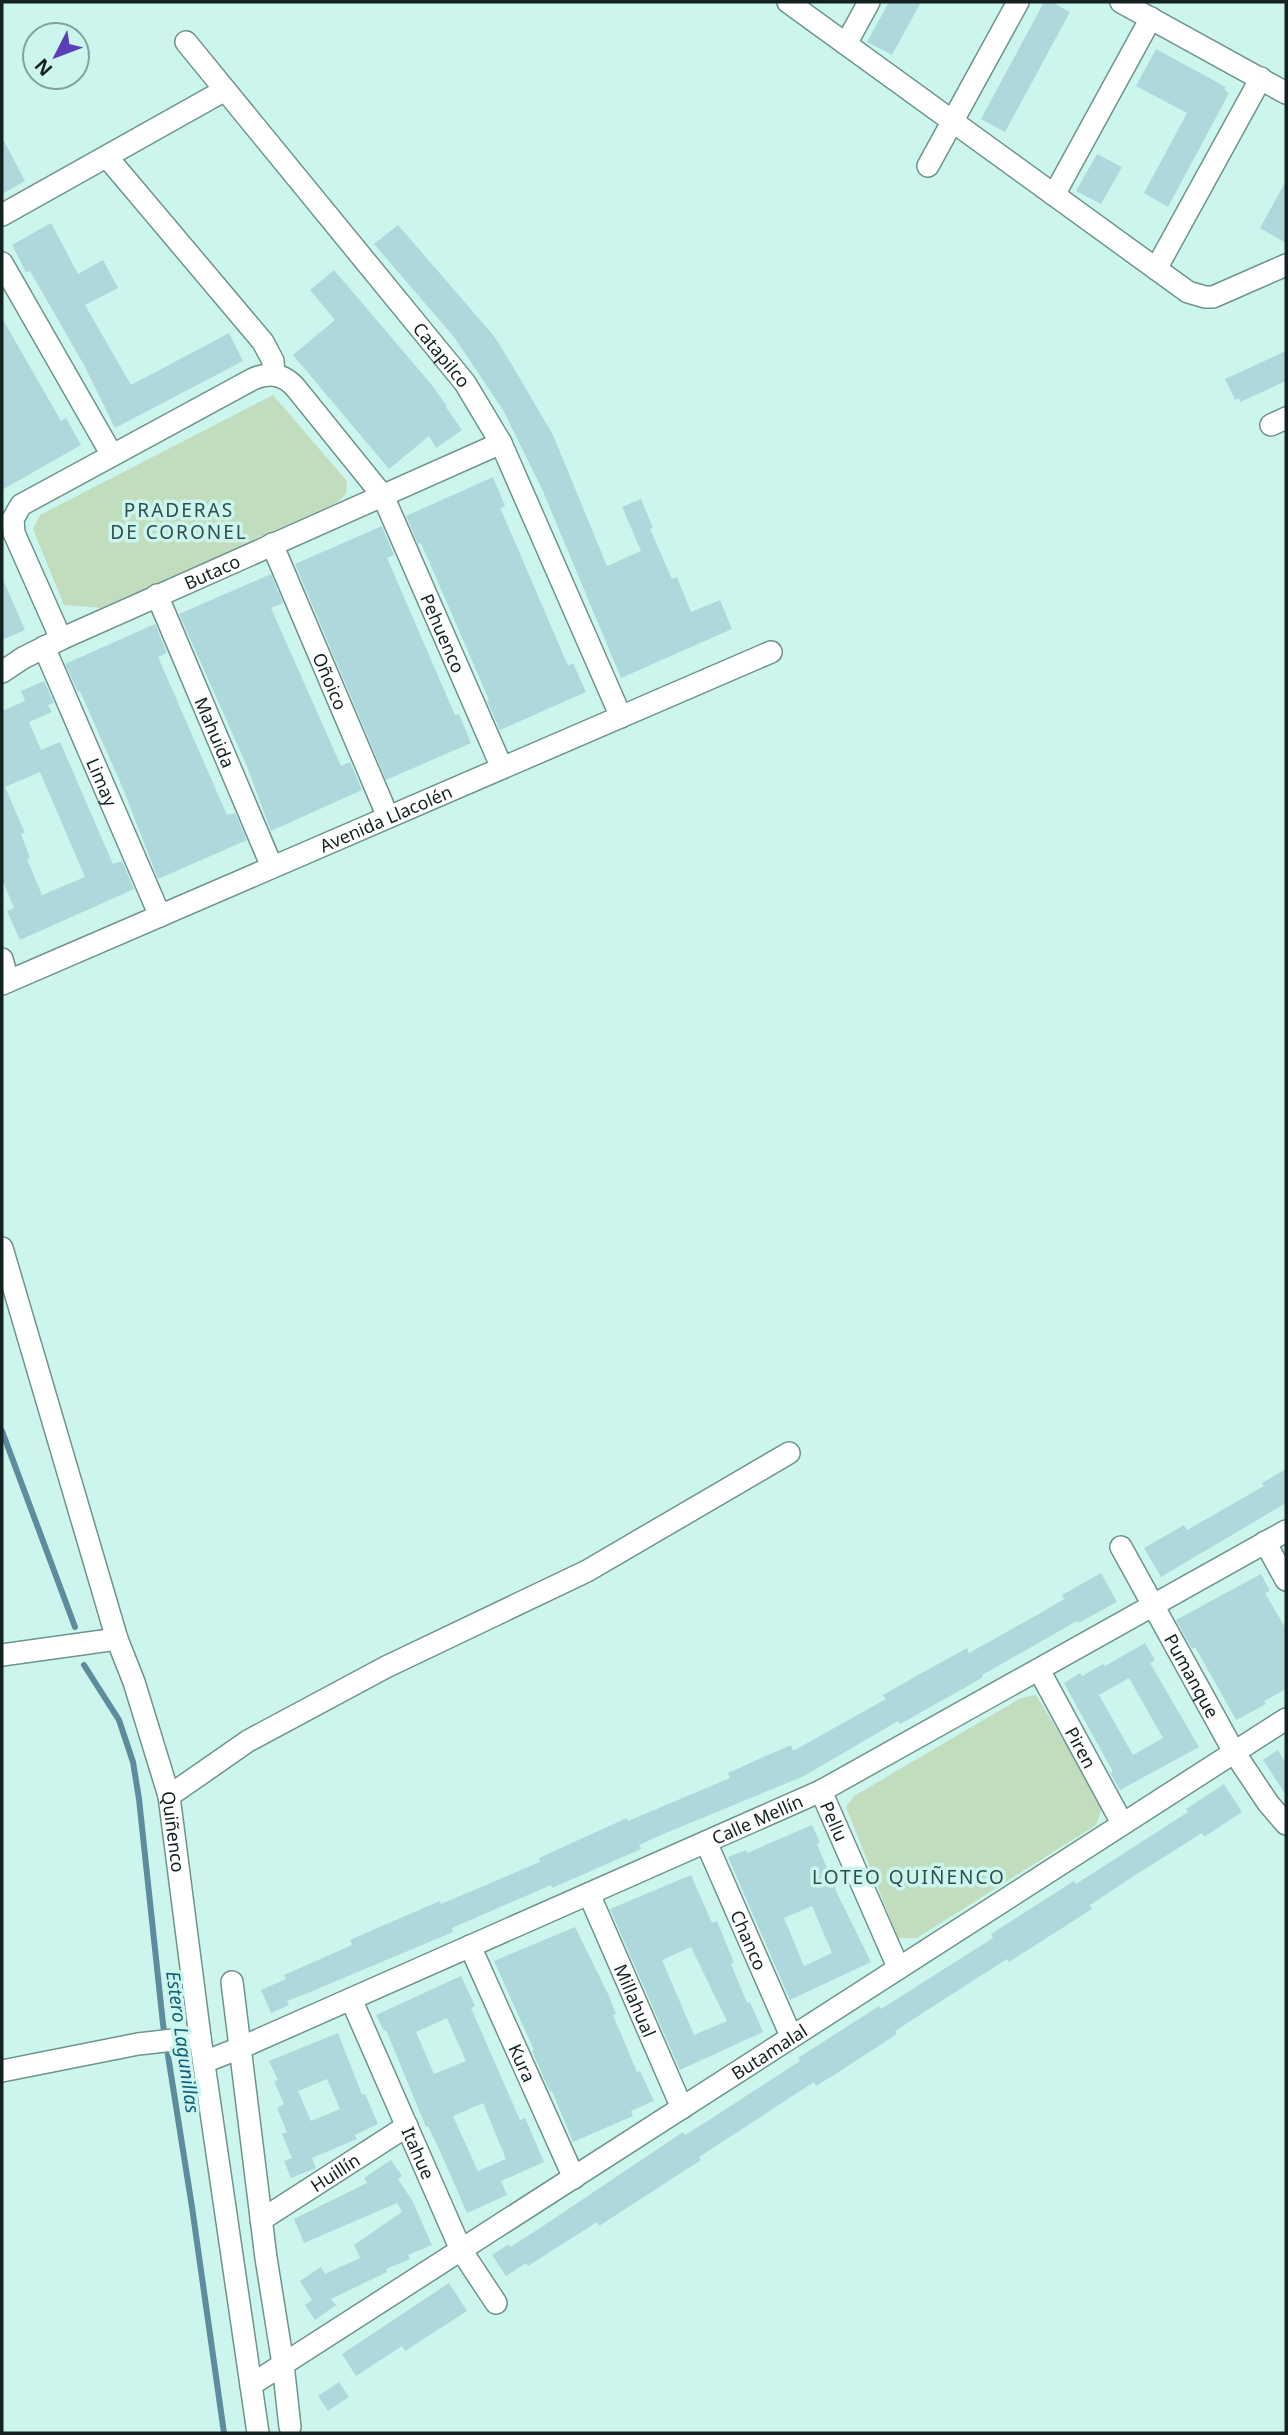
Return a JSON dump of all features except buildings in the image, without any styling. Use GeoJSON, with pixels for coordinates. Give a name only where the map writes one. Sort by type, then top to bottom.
{"type":"FeatureCollection","features":[{"type":"Feature","properties":{"kind":"street"},"geometry":{"type":"LineString","coordinates":[[788,2],[1188,292],[1205,298],[1221,294],[1286,265]]}},
{"type":"Feature","properties":{"kind":"street"},"geometry":{"type":"LineString","coordinates":[[846,44],[869,2]]}},
{"type":"Feature","properties":{"kind":"street"},"geometry":{"type":"LineString","coordinates":[[928,166],[1018,2]]}},
{"type":"Feature","properties":{"kind":"street"},"geometry":{"type":"LineString","coordinates":[[1121,2],[1286,93]]}},
{"type":"Feature","properties":{"kind":"street"},"geometry":{"type":"LineString","coordinates":[[1054,195],[1151,18]]}},
{"type":"Feature","properties":{"kind":"street","name":"Catapilco"},"geometry":{"type":"LineString","coordinates":[[186,42],[465,383],[502,443],[621,717]]}},
{"type":"Feature","properties":{"kind":"street"},"geometry":{"type":"LineString","coordinates":[[1156,270],[1261,78]]}},
{"type":"Feature","properties":{"kind":"street"},"geometry":{"type":"LineString","coordinates":[[2,215],[225,90]]}},
{"type":"Feature","properties":{"kind":"street"},"geometry":{"type":"LineString","coordinates":[[7,515],[16,512],[28,500],[253,379],[274,375],[273,361],[263,342],[107,157]]}},
{"type":"Feature","properties":{"kind":"street"},"geometry":{"type":"LineString","coordinates":[[2,262],[111,455]]}},
{"type":"Feature","properties":{"kind":"street","name":"Pehuenco"},"geometry":{"type":"LineString","coordinates":[[274,375],[290,381],[383,496],[502,768]]}},
{"type":"Feature","properties":{"kind":"street","name":"Butaco"},"geometry":{"type":"LineString","coordinates":[[2,672],[53,643],[157,595],[502,443]]}},
{"type":"Feature","properties":{"kind":"street","name":"Limay"},"geometry":{"type":"LineString","coordinates":[[7,515],[53,643],[160,916]]}},
{"type":"Feature","properties":{"kind":"street","name":"Oñoico"},"geometry":{"type":"LineString","coordinates":[[272,544],[388,817]]}},
{"type":"Feature","properties":{"kind":"street","name":"Mahuida"},"geometry":{"type":"LineString","coordinates":[[157,595],[272,867]]}},
{"type":"Feature","properties":{"kind":"street","name":"Avenida Llacolén"},"geometry":{"type":"LineString","coordinates":[[5,983],[771,652]]}},
{"type":"Feature","properties":{"kind":"street"},"geometry":{"type":"LineString","coordinates":[[2,959],[5,983]]}},
{"type":"Feature","properties":{"kind":"street","name":"Quiñenco"},"geometry":{"type":"LineString","coordinates":[[2,1248],[117,1639],[134,1682],[169,1796],[193,2038],[204,2062],[258,2433]]}},
{"type":"Feature","properties":{"kind":"street"},"geometry":{"type":"LineString","coordinates":[[169,1796],[248,1741],[386,1667],[587,1571],[789,1453]]}},
{"type":"Feature","properties":{"kind":"street","name":"Calle Mellín"},"geometry":{"type":"LineString","coordinates":[[204,2062],[821,1791],[1286,1531]]}},
{"type":"Feature","properties":{"kind":"street"},"geometry":{"type":"LineString","coordinates":[[1265,1542],[1286,1580]]}},
{"type":"Feature","properties":{"kind":"street","name":"Pumanque"},"geometry":{"type":"LineString","coordinates":[[1121,1547],[1234,1752],[1268,1803],[1286,1824]]}},
{"type":"Feature","properties":{"kind":"street"},"geometry":{"type":"LineString","coordinates":[[4,1648],[117,1639]]}},
{"type":"Feature","properties":{"kind":"street","name":"Piren"},"geometry":{"type":"LineString","coordinates":[[1039,1670],[1122,1823]]}},
{"type":"Feature","properties":{"kind":"street","name":"Butamalal"},"geometry":{"type":"LineString","coordinates":[[251,2385],[1286,1719]]}},
{"type":"Feature","properties":{"kind":"street","name":"Pellu"},"geometry":{"type":"LineString","coordinates":[[821,1791],[898,1967]]}},
{"type":"Feature","properties":{"kind":"street","name":"Chanco"},"geometry":{"type":"LineString","coordinates":[[706,1842],[791,2036]]}},
{"type":"Feature","properties":{"kind":"street","name":"Millahual"},"geometry":{"type":"LineString","coordinates":[[589,1894],[682,2108]]}},
{"type":"Feature","properties":{"kind":"street","name":"Kura"},"geometry":{"type":"LineString","coordinates":[[470,1946],[574,2178]]}},
{"type":"Feature","properties":{"kind":"street"},"geometry":{"type":"LineString","coordinates":[[232,1982],[290,2427]]}},
{"type":"Feature","properties":{"kind":"street","name":"Itahue"},"geometry":{"type":"LineString","coordinates":[[351,1999],[461,2250],[496,2303]]}},
{"type":"Feature","properties":{"kind":"street"},"geometry":{"type":"LineString","coordinates":[[2,2071],[158,2041],[193,2038]]}},
{"type":"Feature","properties":{"kind":"street","name":"Huillín"},"geometry":{"type":"LineString","coordinates":[[261,2220],[407,2126]]}},
{"type":"Feature","properties":{"kind":"green space"},"geometry":{"type":"Polygon","coordinates":[[[273,395],[346,480],[347,489],[342,498],[332,505],[101,608],[64,605],[33,529],[40,515],[273,395]]]}},
{"type":"Feature","properties":{"kind":"green space"},"geometry":{"type":"Polygon","coordinates":[[[1036,1695],[1103,1805],[1096,1825],[917,1938],[898,1938],[846,1807],[854,1796],[1021,1698],[1036,1695]]]}},
{"type":"Feature","properties":{"kind":"waterway","name":"Estero Lagunillas"},"geometry":{"type":"LineString","coordinates":[[2,1431],[75,1627]]}},
{"type":"Feature","properties":{"kind":"waterway","name":"Estero Lagunillas"},"geometry":{"type":"LineString","coordinates":[[84,1665],[119,1720],[133,1762],[163,2024],[224,2433]]}},
{"type":"Feature","properties":{"kind":"district","name":"PRADERAS DE CORONEL"},"geometry":{"type":"Point","coordinates":[179,521]}},
{"type":"Feature","properties":{"kind":"district","name":"LOTEO QUIÑENCO"},"geometry":{"type":"Point","coordinates":[909,1877]}}]}
